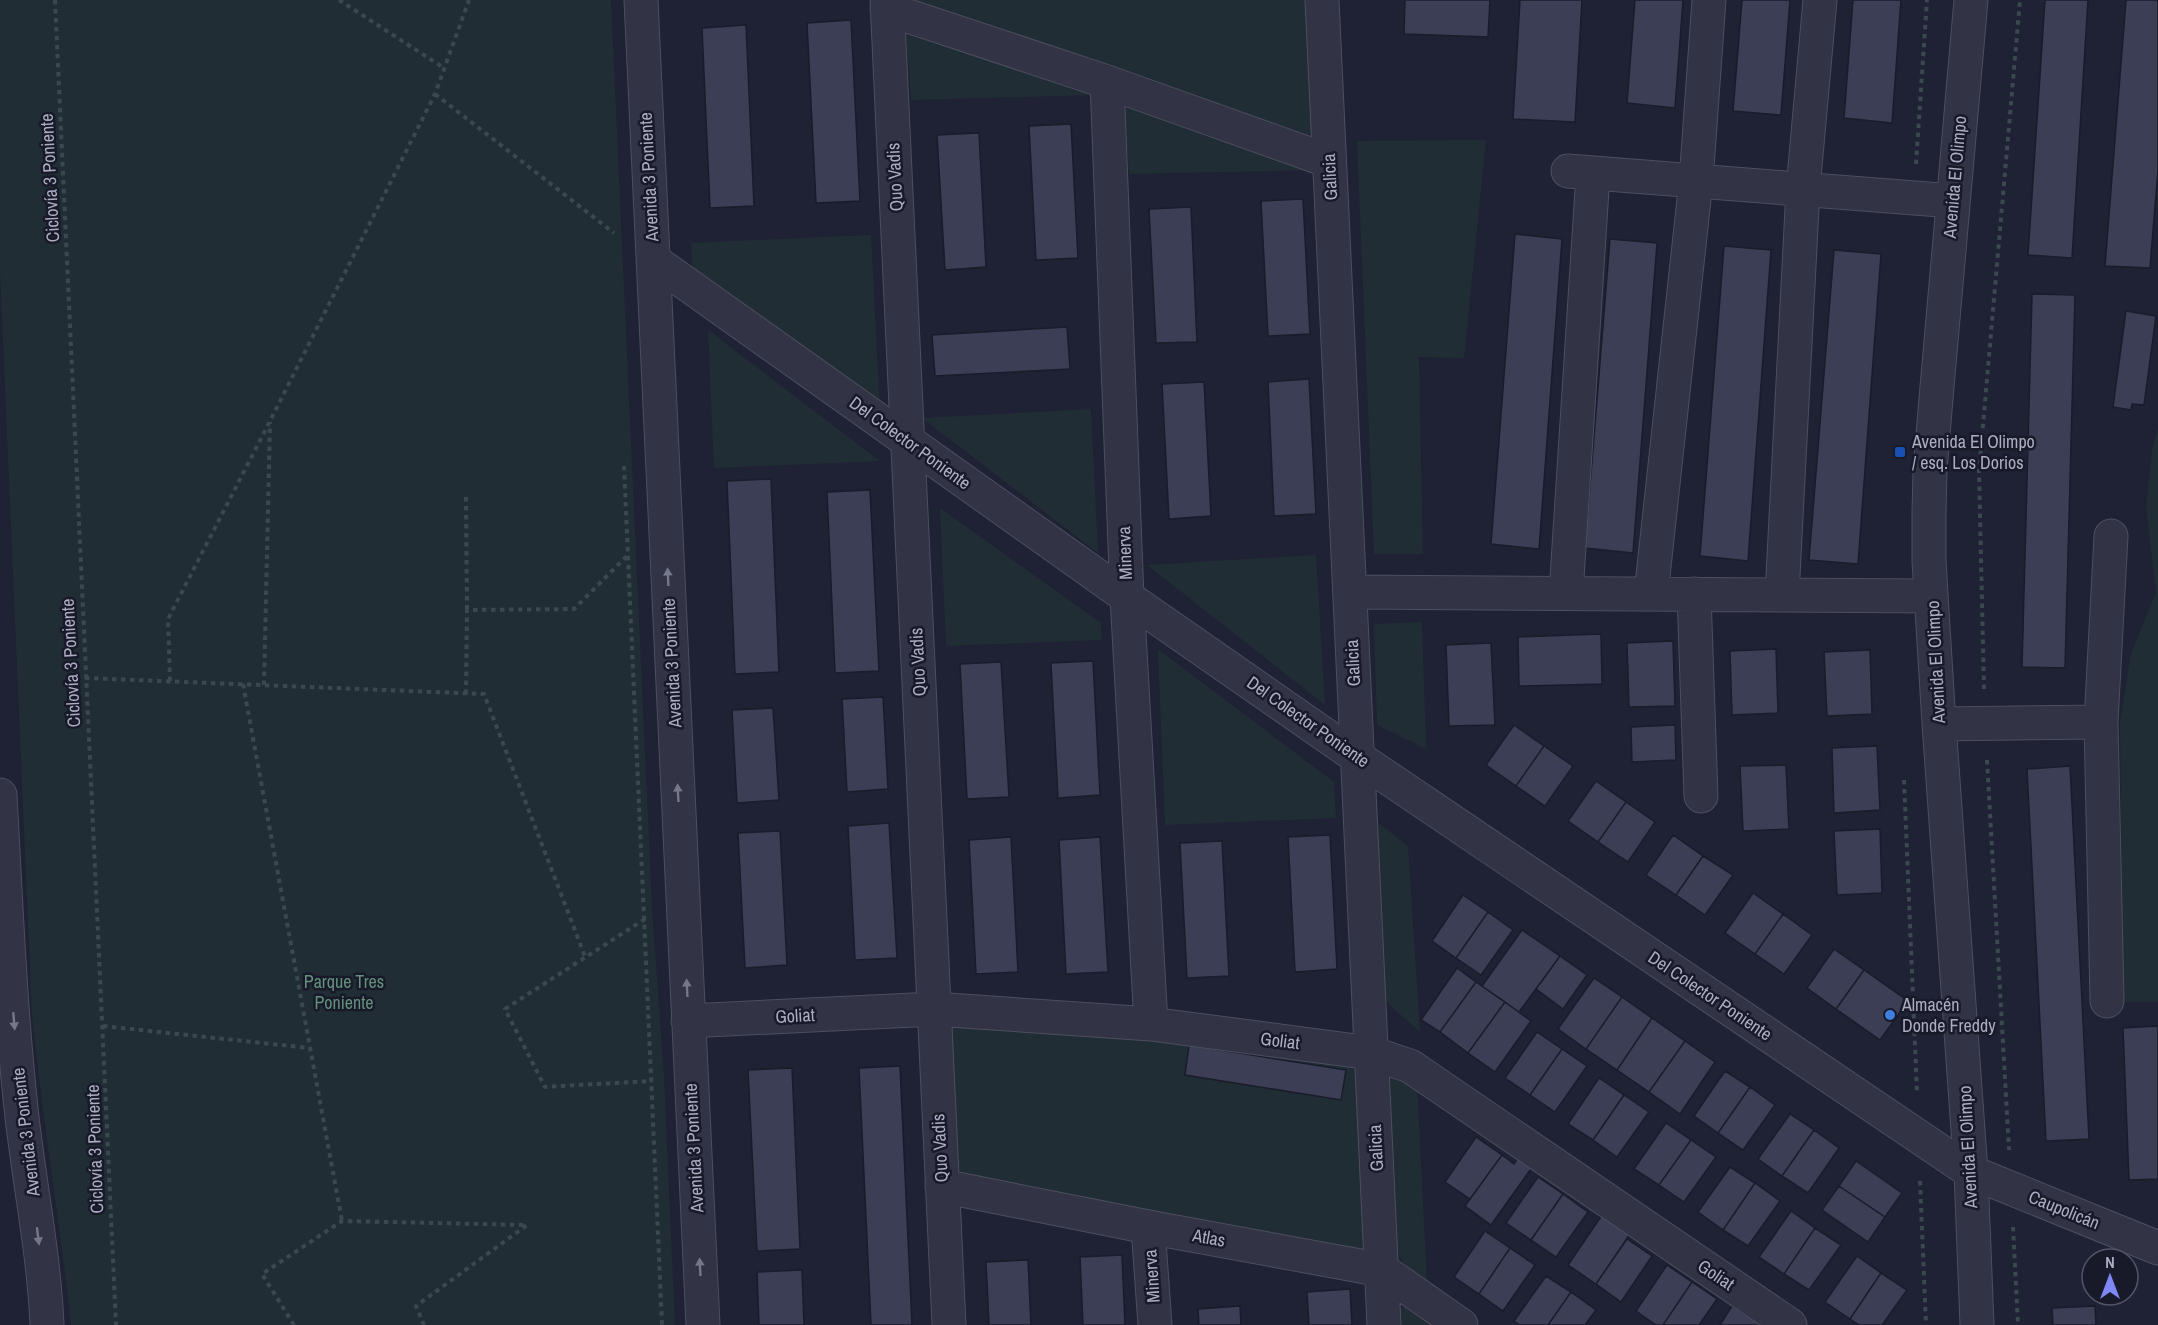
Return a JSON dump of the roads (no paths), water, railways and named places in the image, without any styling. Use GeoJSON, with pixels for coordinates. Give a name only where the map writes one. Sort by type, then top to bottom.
{"type":"FeatureCollection","features":[{"type":"Feature","properties":{"kind":"street","name":"Avenida 3 Poniente"},"geometry":{"type":"LineString","coordinates":[[641,0],[702,1325]]}},
{"type":"Feature","properties":{"kind":"street","name":"Galicia"},"geometry":{"type":"LineString","coordinates":[[1322,0],[1384,1325]]}},
{"type":"Feature","properties":{"kind":"street"},"geometry":{"type":"LineString","coordinates":[[1651,594],[1696,181],[1709,0]]}},
{"type":"Feature","properties":{"kind":"street"},"geometry":{"type":"LineString","coordinates":[[1782,595],[1803,189],[1820,0]]}},
{"type":"Feature","properties":{"kind":"street","name":"Avenida El Olimpo"},"geometry":{"type":"LineString","coordinates":[[1971,0],[1930,470],[1929,541],[1939,724],[1971,1172],[1977,1325]]}},
{"type":"Feature","properties":{"kind":"street"},"geometry":{"type":"LineString","coordinates":[[887,5],[1329,161]]}},
{"type":"Feature","properties":{"kind":"street","name":"Quo Vadis"},"geometry":{"type":"LineString","coordinates":[[887,5],[948,1325]]}},
{"type":"Feature","properties":{"kind":"street","name":"Minerva"},"geometry":{"type":"LineString","coordinates":[[1107,82],[1127,597],[1151,1024]]}},
{"type":"Feature","properties":{"kind":"street"},"geometry":{"type":"LineString","coordinates":[[1566,593],[1580,172],[1953,201]]}},
{"type":"Feature","properties":{"kind":"street","name":"Del Colector Poniente"},"geometry":{"type":"LineString","coordinates":[[653,260],[1127,597],[1357,757],[1971,1172]]}},
{"type":"Feature","properties":{"kind":"street"},"geometry":{"type":"LineString","coordinates":[[2107,1001],[2101,722],[2111,536]]}},
{"type":"Feature","properties":{"kind":"street"},"geometry":{"type":"LineString","coordinates":[[1350,592],[1931,596]]}},
{"type":"Feature","properties":{"kind":"street"},"geometry":{"type":"LineString","coordinates":[[1694,594],[1701,796]]}},
{"type":"Feature","properties":{"kind":"street"},"geometry":{"type":"LineString","coordinates":[[1939,724],[2101,722]]}},
{"type":"Feature","properties":{"kind":"street","name":"Avenida 3 Poniente"},"geometry":{"type":"LineString","coordinates":[[0,795],[5,982],[46,1288],[47,1325]]}},
{"type":"Feature","properties":{"kind":"street","name":"Goliat"},"geometry":{"type":"LineString","coordinates":[[688,1021],[934,1009],[1151,1024],[1371,1053],[1410,1066],[1790,1325]]}},
{"type":"Feature","properties":{"kind":"street","name":"Caupolicán"},"geometry":{"type":"LineString","coordinates":[[1971,1172],[2158,1248]]}},
{"type":"Feature","properties":{"kind":"street","name":"Atlas"},"geometry":{"type":"LineString","coordinates":[[942,1186],[1382,1270],[1461,1325]]}},
{"type":"Feature","properties":{"kind":"street","name":"Minerva"},"geometry":{"type":"LineString","coordinates":[[1148,1227],[1155,1325]]}},
{"type":"Feature","properties":{"kind":"place","name":"Avenida El Olimpo / esq. Los Dorios"},"geometry":{"type":"Point","coordinates":[1900,452]}},
{"type":"Feature","properties":{"kind":"place","name":"Almacén Donde Freddy"},"geometry":{"type":"Point","coordinates":[1890,1015]}},
{"type":"Feature","properties":{"kind":"park label","name":"Parque Tres Poniente"},"geometry":{"type":"Point","coordinates":[344,992]}}]}
